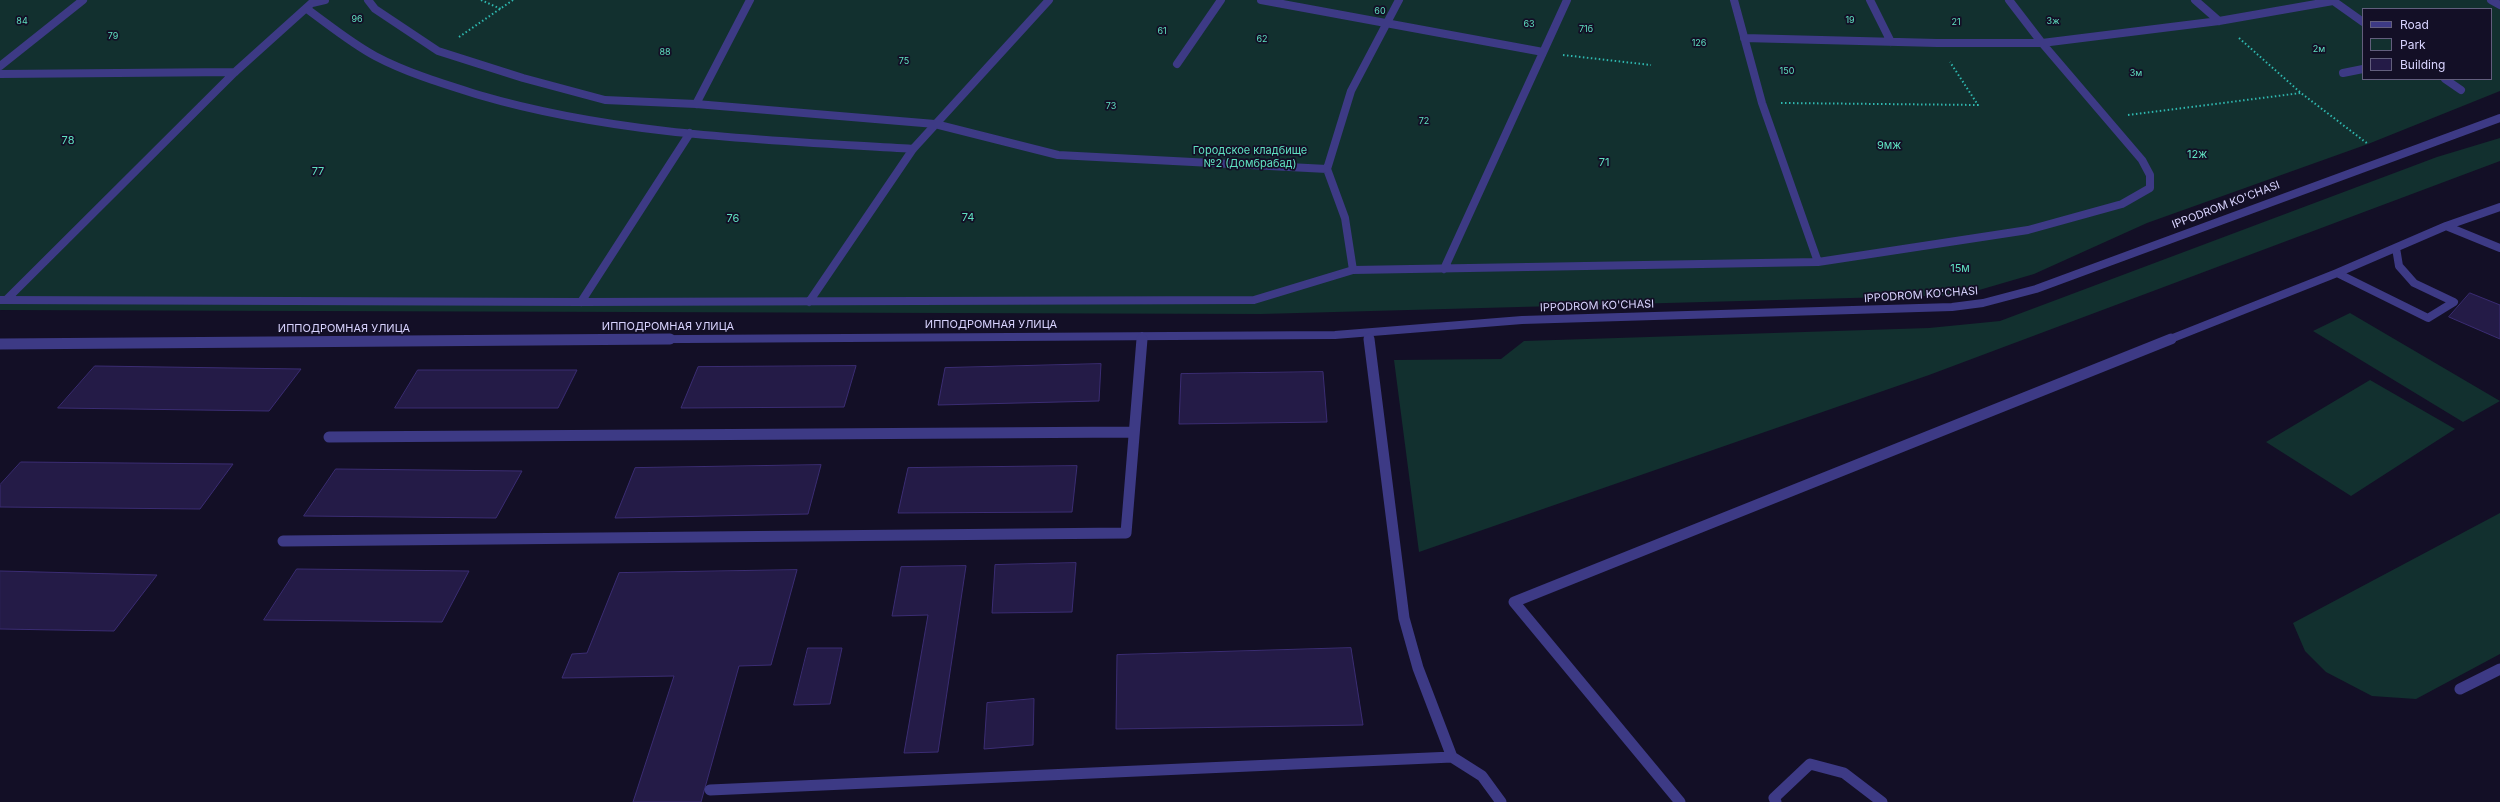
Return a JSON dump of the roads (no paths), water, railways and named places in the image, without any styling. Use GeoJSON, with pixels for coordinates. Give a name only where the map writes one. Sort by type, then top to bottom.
{"type":"FeatureCollection","features":[{"type":"Feature","properties":{"kind":"street"},"geometry":{"type":"LineString","coordinates":[[0,66],[83,0]]}},
{"type":"Feature","properties":{"kind":"street"},"geometry":{"type":"LineString","coordinates":[[3,300],[235,72],[311,4],[325,0]]}},
{"type":"Feature","properties":{"kind":"street"},"geometry":{"type":"LineString","coordinates":[[368,0],[375,9],[438,51],[523,78],[605,100],[696,104],[935,124],[1058,154],[1327,169]]}},
{"type":"Feature","properties":{"kind":"street"},"geometry":{"type":"LineString","coordinates":[[696,104],[750,0]]}},
{"type":"Feature","properties":{"kind":"street"},"geometry":{"type":"LineString","coordinates":[[808,302],[913,149],[1049,0]]}},
{"type":"Feature","properties":{"kind":"street"},"geometry":{"type":"LineString","coordinates":[[1177,64],[1221,0]]}},
{"type":"Feature","properties":{"kind":"street"},"geometry":{"type":"LineString","coordinates":[[1261,0],[1543,52]]}},
{"type":"Feature","properties":{"kind":"street"},"geometry":{"type":"LineString","coordinates":[[1353,270],[1349,232],[1341,198],[1327,169],[1350,91],[1399,0]]}},
{"type":"Feature","properties":{"kind":"street"},"geometry":{"type":"LineString","coordinates":[[1444,269],[1567,0]]}},
{"type":"Feature","properties":{"kind":"street"},"geometry":{"type":"LineString","coordinates":[[1734,0],[1762,103],[1818,262]]}},
{"type":"Feature","properties":{"kind":"street"},"geometry":{"type":"LineString","coordinates":[[1870,0],[1891,42]]}},
{"type":"Feature","properties":{"kind":"street"},"geometry":{"type":"LineString","coordinates":[[3,300],[808,302],[1254,300],[1353,270],[1818,262],[2028,230],[2122,204],[2150,188],[2153,180],[2149,169],[2108,118],[2042,43],[2009,0]]}},
{"type":"Feature","properties":{"kind":"street"},"geometry":{"type":"LineString","coordinates":[[2195,0],[2219,21]]}},
{"type":"Feature","properties":{"kind":"street"},"geometry":{"type":"LineString","coordinates":[[1744,38],[1938,43],[2042,43],[2219,21],[2333,0],[2362,21]]}},
{"type":"Feature","properties":{"kind":"street"},"geometry":{"type":"LineString","coordinates":[[2491,0],[2500,5]]}},
{"type":"Feature","properties":{"kind":"street"},"geometry":{"type":"LineString","coordinates":[[311,4],[382,60],[466,91],[575,119],[690,133],[913,149]]}},
{"type":"Feature","properties":{"kind":"street"},"geometry":{"type":"LineString","coordinates":[[2343,73],[2362,68]]}},
{"type":"Feature","properties":{"kind":"street"},"geometry":{"type":"LineString","coordinates":[[0,74],[235,72]]}},
{"type":"Feature","properties":{"kind":"street"},"geometry":{"type":"LineString","coordinates":[[2447,80],[2461,90]]}},
{"type":"Feature","properties":{"kind":"street","name":"IPPODROM KO'CHASI"},"geometry":{"type":"LineString","coordinates":[[1335,335],[1368,334],[1522,320],[1920,309],[1983,303],[2036,289],[2424,144],[2500,118]]}},
{"type":"Feature","properties":{"kind":"street"},"geometry":{"type":"LineString","coordinates":[[581,302],[690,133]]}},
{"type":"Feature","properties":{"kind":"street"},"geometry":{"type":"LineString","coordinates":[[1680,802],[1514,602],[2396,248],[2446,226],[2500,207]]}},
{"type":"Feature","properties":{"kind":"street"},"geometry":{"type":"LineString","coordinates":[[2446,226],[2500,248]]}},
{"type":"Feature","properties":{"kind":"street"},"geometry":{"type":"LineString","coordinates":[[2336,272],[2428,318],[2454,302],[2414,283],[2399,266],[2396,248]]}},
{"type":"Feature","properties":{"kind":"street"},"geometry":{"type":"LineString","coordinates":[[1368,334],[1404,618],[1418,668],[1452,757]]}},
{"type":"Feature","properties":{"kind":"street","name":"ИППОДРОМНАЯ УЛИЦА"},"geometry":{"type":"LineString","coordinates":[[1,345],[1335,335]]}},
{"type":"Feature","properties":{"kind":"street"},"geometry":{"type":"LineString","coordinates":[[283,541],[1126,533],[1142,336]]}},
{"type":"Feature","properties":{"kind":"street"},"geometry":{"type":"LineString","coordinates":[[329,437],[1133,432]]}},
{"type":"Feature","properties":{"kind":"street"},"geometry":{"type":"LineString","coordinates":[[2460,689],[2500,669]]}},
{"type":"Feature","properties":{"kind":"street"},"geometry":{"type":"LineString","coordinates":[[710,790],[1452,757],[1482,776],[1501,802]]}},
{"type":"Feature","properties":{"kind":"street"},"geometry":{"type":"LineString","coordinates":[[1776,802],[1774,798],[1810,764],[1844,773],[1882,802]]}},
{"type":"Feature","properties":{"kind":"park label","name":"60"},"geometry":{"type":"Point","coordinates":[1380,11]}},
{"type":"Feature","properties":{"kind":"park label","name":"96"},"geometry":{"type":"Point","coordinates":[357,19]}},
{"type":"Feature","properties":{"kind":"park label","name":"19"},"geometry":{"type":"Point","coordinates":[1850,20]}},
{"type":"Feature","properties":{"kind":"park label","name":"84"},"geometry":{"type":"Point","coordinates":[22,21]}},
{"type":"Feature","properties":{"kind":"park label","name":"3ж"},"geometry":{"type":"Point","coordinates":[2053,21]}},
{"type":"Feature","properties":{"kind":"park label","name":"21"},"geometry":{"type":"Point","coordinates":[1956,22]}},
{"type":"Feature","properties":{"kind":"park label","name":"63"},"geometry":{"type":"Point","coordinates":[1529,24]}},
{"type":"Feature","properties":{"kind":"park label","name":"71б"},"geometry":{"type":"Point","coordinates":[1586,29]}},
{"type":"Feature","properties":{"kind":"park label","name":"61"},"geometry":{"type":"Point","coordinates":[1162,31]}},
{"type":"Feature","properties":{"kind":"park label","name":"79"},"geometry":{"type":"Point","coordinates":[113,36]}},
{"type":"Feature","properties":{"kind":"park label","name":"62"},"geometry":{"type":"Point","coordinates":[1262,39]}},
{"type":"Feature","properties":{"kind":"park label","name":"126"},"geometry":{"type":"Point","coordinates":[1699,43]}},
{"type":"Feature","properties":{"kind":"park label","name":"2м"},"geometry":{"type":"Point","coordinates":[2319,49]}},
{"type":"Feature","properties":{"kind":"park label","name":"88"},"geometry":{"type":"Point","coordinates":[665,52]}},
{"type":"Feature","properties":{"kind":"park label","name":"75"},"geometry":{"type":"Point","coordinates":[904,61]}},
{"type":"Feature","properties":{"kind":"park label","name":"150"},"geometry":{"type":"Point","coordinates":[1787,71]}},
{"type":"Feature","properties":{"kind":"park label","name":"3м"},"geometry":{"type":"Point","coordinates":[2136,73]}},
{"type":"Feature","properties":{"kind":"park label","name":"73"},"geometry":{"type":"Point","coordinates":[1111,106]}},
{"type":"Feature","properties":{"kind":"park label","name":"72"},"geometry":{"type":"Point","coordinates":[1424,121]}},
{"type":"Feature","properties":{"kind":"park label","name":"78"},"geometry":{"type":"Point","coordinates":[68,141]}},
{"type":"Feature","properties":{"kind":"park label","name":"9мж"},"geometry":{"type":"Point","coordinates":[1889,146]}},
{"type":"Feature","properties":{"kind":"park label","name":"12ж"},"geometry":{"type":"Point","coordinates":[2197,155]}},
{"type":"Feature","properties":{"kind":"park label","name":"Городское кладбище №2 (Домбрабад)"},"geometry":{"type":"Point","coordinates":[1250,157]}},
{"type":"Feature","properties":{"kind":"park label","name":"71"},"geometry":{"type":"Point","coordinates":[1604,163]}},
{"type":"Feature","properties":{"kind":"park label","name":"77"},"geometry":{"type":"Point","coordinates":[318,172]}},
{"type":"Feature","properties":{"kind":"park label","name":"74"},"geometry":{"type":"Point","coordinates":[968,218]}},
{"type":"Feature","properties":{"kind":"park label","name":"76"},"geometry":{"type":"Point","coordinates":[733,219]}},
{"type":"Feature","properties":{"kind":"park label","name":"15м"},"geometry":{"type":"Point","coordinates":[1960,269]}}]}
